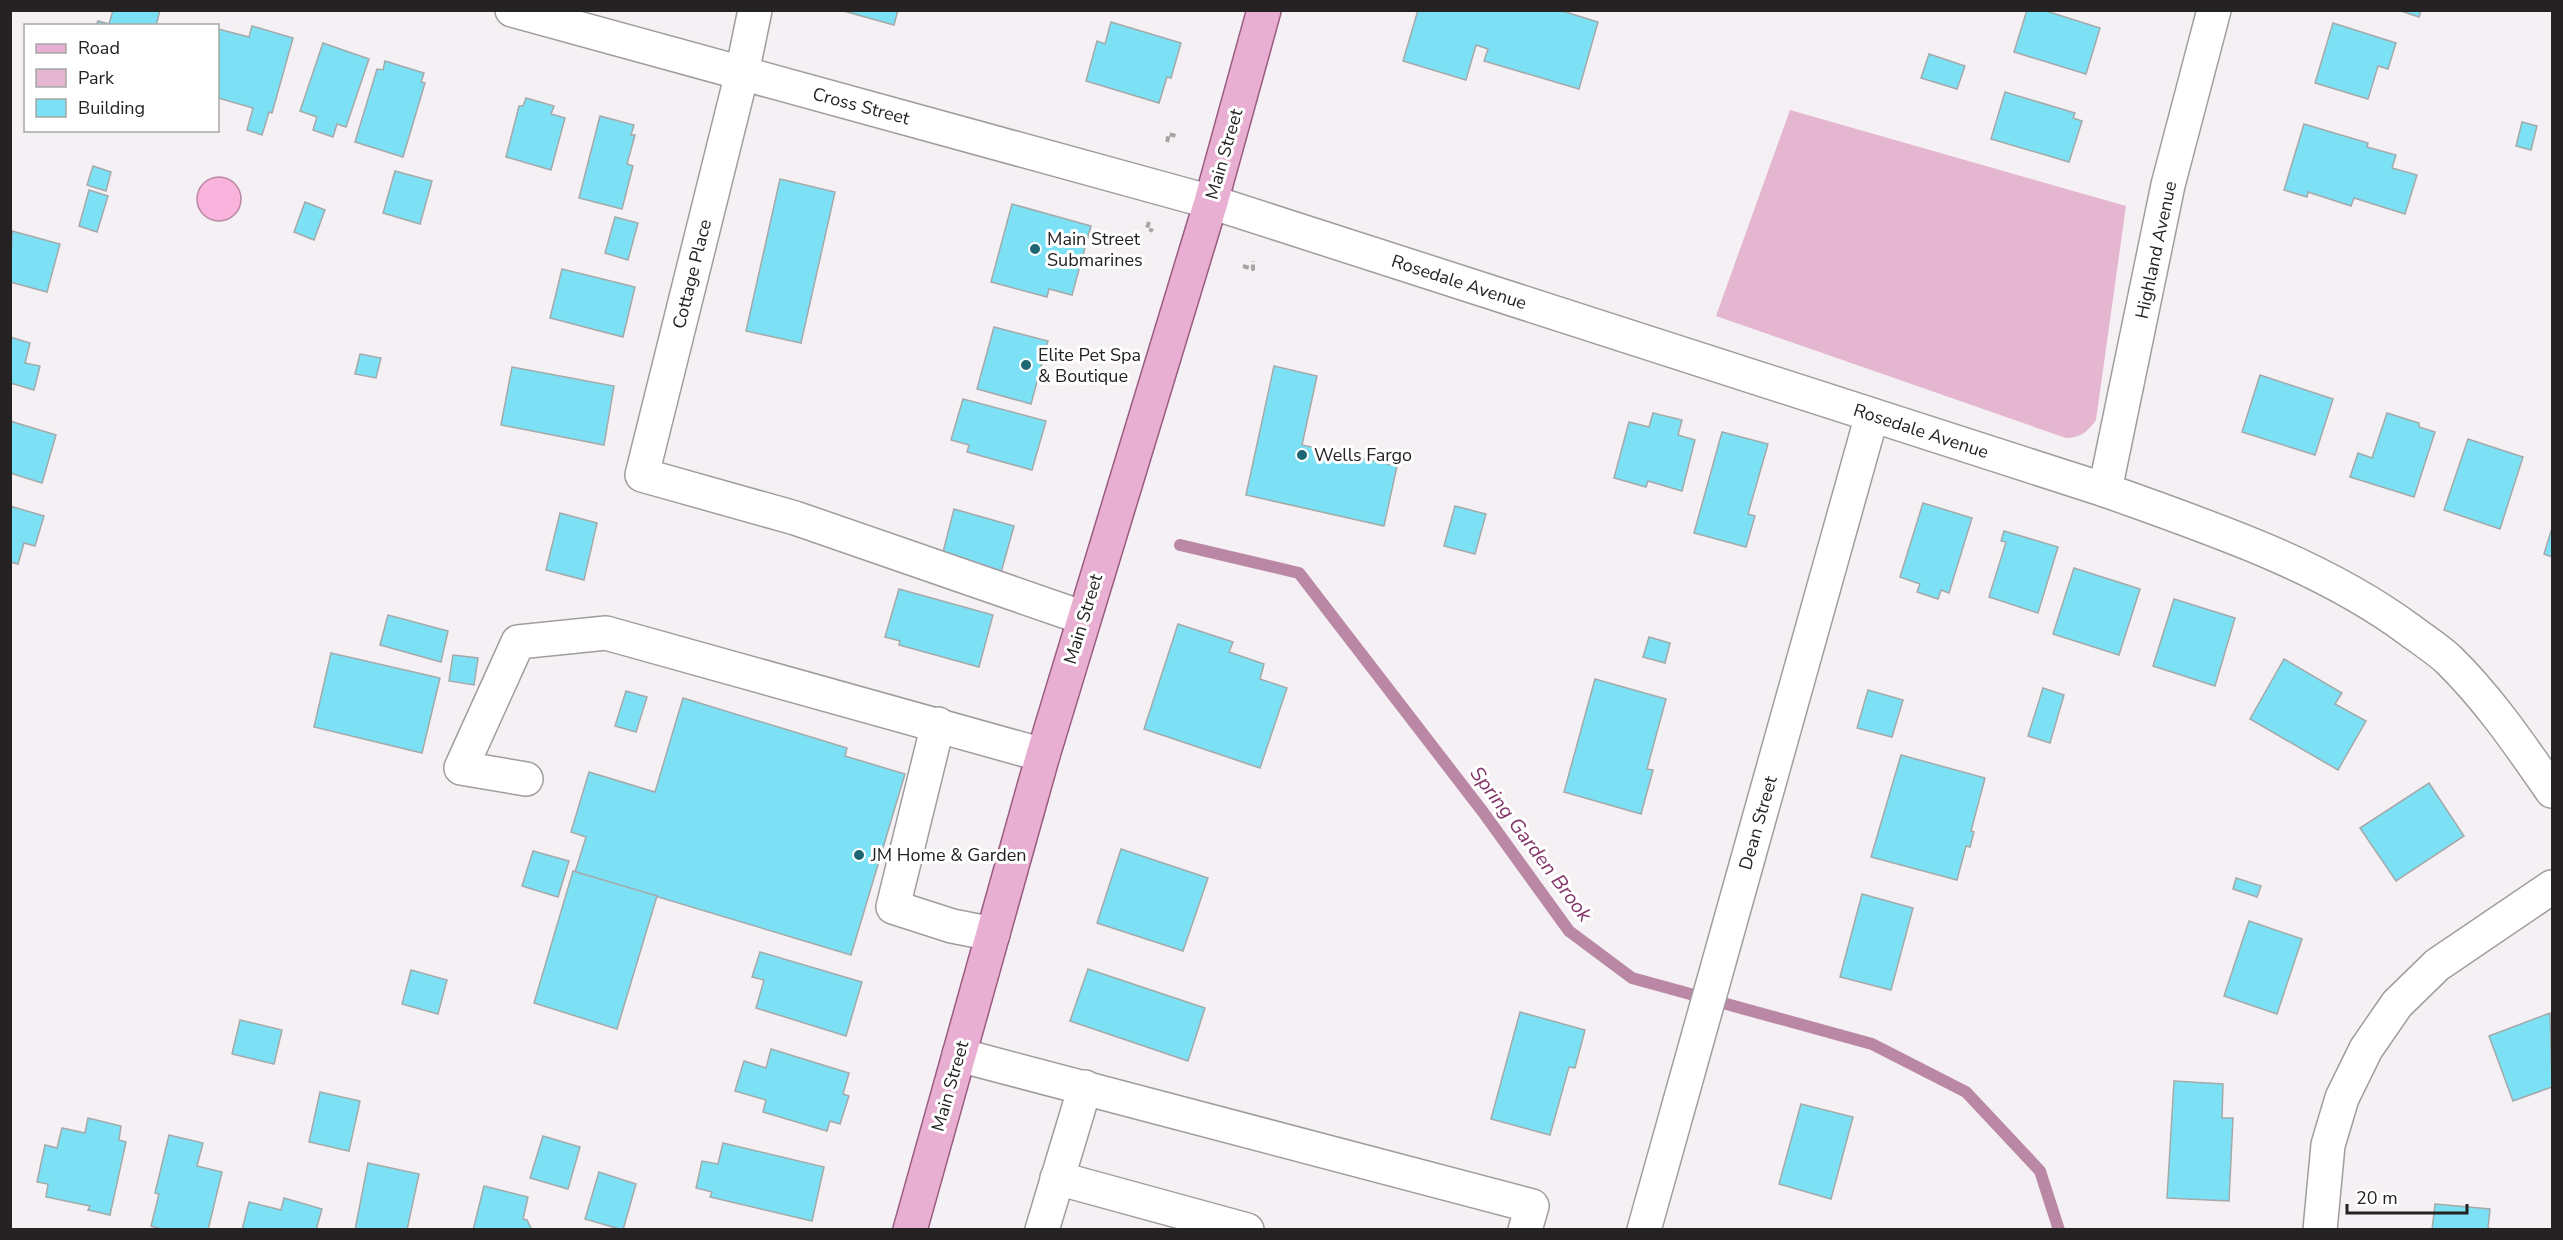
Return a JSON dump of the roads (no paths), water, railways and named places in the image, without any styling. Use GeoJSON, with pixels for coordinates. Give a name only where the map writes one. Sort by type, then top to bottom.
{"type":"FeatureCollection","features":[{"type":"Feature","properties":{"kind":"main road","name":"Main Street"},"geometry":{"type":"LineString","coordinates":[[910,1230],[1043,755],[1211,202],[1264,10]]}},
{"type":"Feature","properties":{"kind":"street","name":"Cross Street"},"geometry":{"type":"LineString","coordinates":[[512,10],[554,16],[742,73],[1211,202]]}},
{"type":"Feature","properties":{"kind":"street","name":"Cottage Place"},"geometry":{"type":"LineString","coordinates":[[755,10],[742,73],[642,475],[795,518],[1083,618]]}},
{"type":"Feature","properties":{"kind":"street","name":"Highland Avenue"},"geometry":{"type":"LineString","coordinates":[[2105,490],[2168,185],[2214,10]]}},
{"type":"Feature","properties":{"kind":"street","name":"Rosedale Avenue"},"geometry":{"type":"LineString","coordinates":[[1211,202],[2105,490],[2240,540],[2323,577],[2387,614],[2446,657],[2491,704],[2553,791]]}},
{"type":"Feature","properties":{"kind":"street","name":"Dean Street"},"geometry":{"type":"LineString","coordinates":[[1644,1230],[1872,415]]}},
{"type":"Feature","properties":{"kind":"street"},"geometry":{"type":"LineString","coordinates":[[526,779],[461,768],[518,642],[606,633],[1043,755]]}},
{"type":"Feature","properties":{"kind":"street"},"geometry":{"type":"LineString","coordinates":[[938,724],[893,907],[952,926],[993,934]]}},
{"type":"Feature","properties":{"kind":"street"},"geometry":{"type":"LineString","coordinates":[[2320,1230],[2328,1145],[2342,1098],[2366,1049],[2397,1004],[2437,965],[2553,887]]}},
{"type":"Feature","properties":{"kind":"street"},"geometry":{"type":"LineString","coordinates":[[959,1055],[1532,1206],[1525,1230]]}},
{"type":"Feature","properties":{"kind":"street"},"geometry":{"type":"LineString","coordinates":[[1042,1230],[1085,1087]]}},
{"type":"Feature","properties":{"kind":"street"},"geometry":{"type":"LineString","coordinates":[[1057,1178],[1247,1230]]}},
{"type":"Feature","properties":{"kind":"waterway","name":"Spring Garden Brook"},"geometry":{"type":"LineString","coordinates":[[1180,545],[1299,573],[1483,812],[1569,931],[1632,978],[1872,1044],[1966,1092],[2040,1171],[2059,1230]]}},
{"type":"Feature","properties":{"kind":"place","name":"Main Street Submarines"},"geometry":{"type":"Point","coordinates":[1035,249]}},
{"type":"Feature","properties":{"kind":"place","name":"Elite Pet Spa & Boutique"},"geometry":{"type":"Point","coordinates":[1026,365]}},
{"type":"Feature","properties":{"kind":"place","name":"Wells Fargo"},"geometry":{"type":"Point","coordinates":[1302,455]}},
{"type":"Feature","properties":{"kind":"place","name":"JM Home & Garden"},"geometry":{"type":"Point","coordinates":[859,855]}}]}
